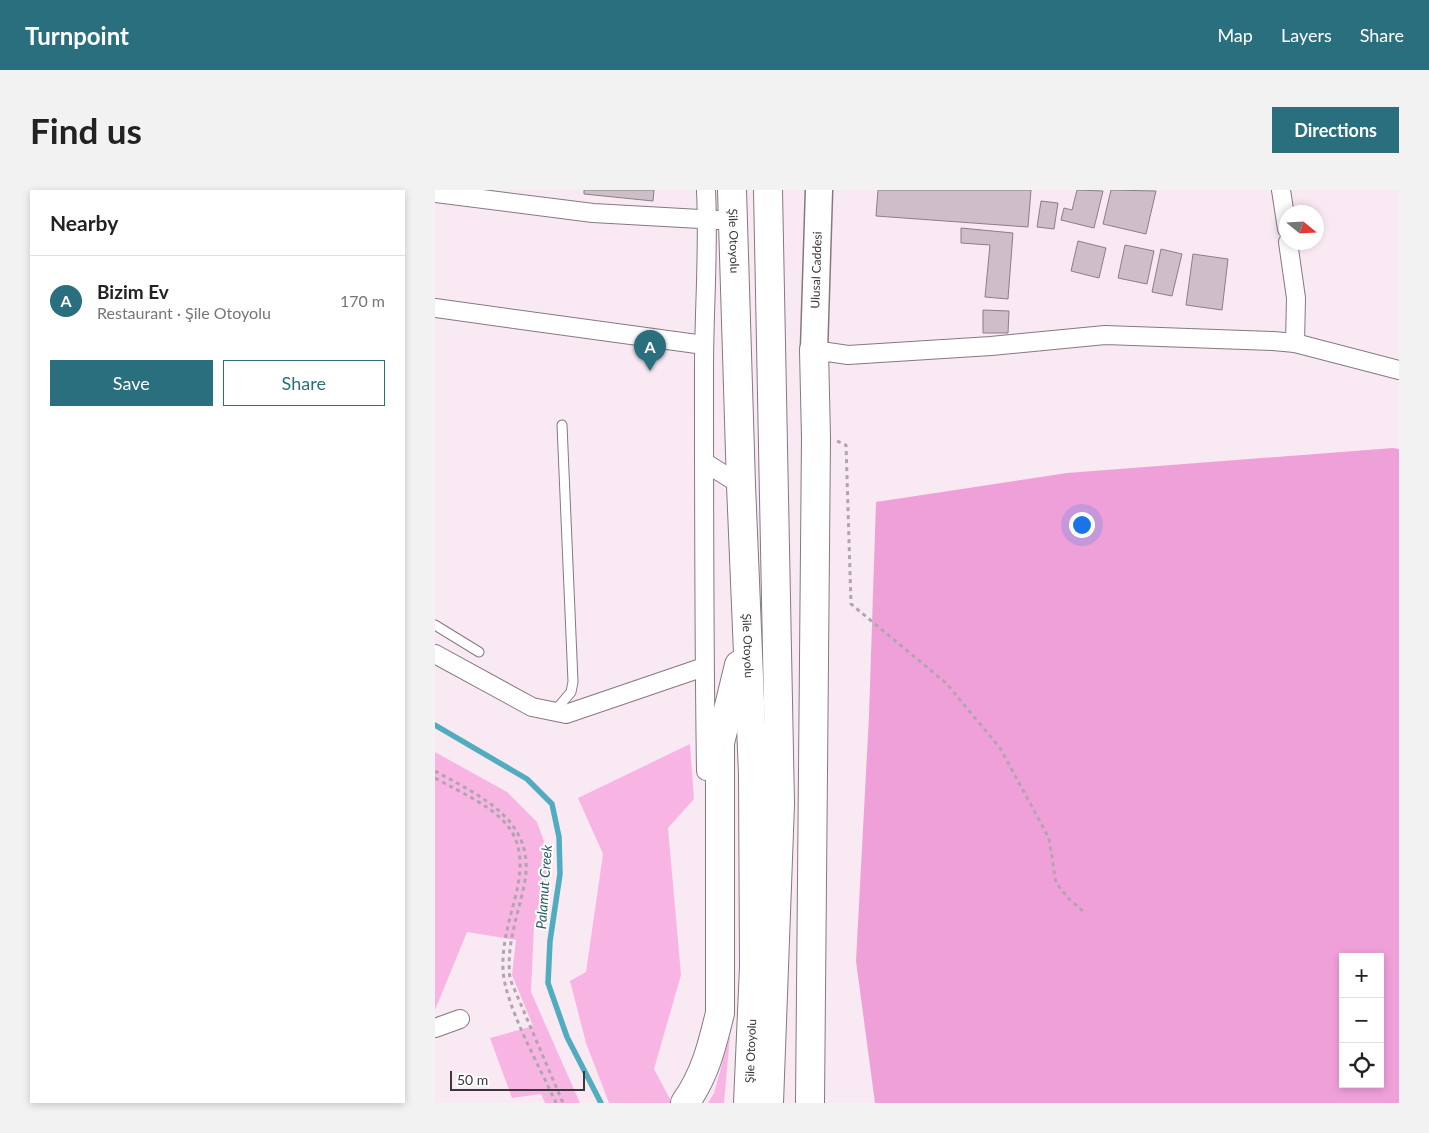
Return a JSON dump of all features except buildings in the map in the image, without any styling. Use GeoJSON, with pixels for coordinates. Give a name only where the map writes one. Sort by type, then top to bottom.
{"type":"FeatureCollection","features":[{"type":"Feature","properties":{"kind":"highway","name":"Şile Otoyolu"},"geometry":{"type":"LineString","coordinates":[[732,190],[720,220],[741,485],[753,774],[754,957],[748,1103]]}},
{"type":"Feature","properties":{"kind":"highway","name":"Şile Otoyolu"},"geometry":{"type":"LineString","coordinates":[[768,190],[780,804],[769,1103]]}},
{"type":"Feature","properties":{"kind":"highway"},"geometry":{"type":"LineString","coordinates":[[810,1103],[816,432],[814,350]]}},
{"type":"Feature","properties":{"kind":"highway"},"geometry":{"type":"LineString","coordinates":[[691,1095],[711,1055],[720,1013],[720,743],[747,635]]}},
{"type":"Feature","properties":{"kind":"highway"},"geometry":{"type":"LineString","coordinates":[[769,1103],[813,896]]}},
{"type":"Feature","properties":{"kind":"main road","name":"Ulusal Caddesi"},"geometry":{"type":"LineString","coordinates":[[814,350],[819,190]]}},
{"type":"Feature","properties":{"kind":"street"},"geometry":{"type":"LineString","coordinates":[[706,190],[720,220],[704,345],[706,771]]}},
{"type":"Feature","properties":{"kind":"street"},"geometry":{"type":"LineString","coordinates":[[1281,190],[1283,205]]}},
{"type":"Feature","properties":{"kind":"street"},"geometry":{"type":"LineString","coordinates":[[435,193],[593,213],[720,220]]}},
{"type":"Feature","properties":{"kind":"street"},"geometry":{"type":"LineString","coordinates":[[1289,250],[1297,298],[1295,343]]}},
{"type":"Feature","properties":{"kind":"street"},"geometry":{"type":"LineString","coordinates":[[435,308],[704,345]]}},
{"type":"Feature","properties":{"kind":"street"},"geometry":{"type":"LineString","coordinates":[[814,350],[848,355],[991,346],[1105,335],[1295,343],[1399,370]]}},
{"type":"Feature","properties":{"kind":"street"},"geometry":{"type":"LineString","coordinates":[[704,462],[741,485]]}},
{"type":"Feature","properties":{"kind":"street"},"geometry":{"type":"LineString","coordinates":[[435,654],[532,707],[566,714],[705,667]]}},
{"type":"Feature","properties":{"kind":"street"},"geometry":{"type":"LineString","coordinates":[[435,1028],[461,1019]]}},
{"type":"Feature","properties":{"kind":"lane"},"geometry":{"type":"LineString","coordinates":[[555,711],[571,692],[573,682],[562,425]]}},
{"type":"Feature","properties":{"kind":"lane"},"geometry":{"type":"LineString","coordinates":[[435,625],[479,652]]}},
{"type":"Feature","properties":{"kind":"path"},"geometry":{"type":"LineString","coordinates":[[816,432],[846,445],[851,604],[946,683],[1000,748],[1049,838],[1056,883],[1069,899],[1085,913]]}},
{"type":"Feature","properties":{"kind":"path"},"geometry":{"type":"LineString","coordinates":[[435,771],[476,794],[503,814],[515,826],[523,843],[526,859],[524,884],[511,934],[508,959],[510,979],[563,1103]]}},
{"type":"Feature","properties":{"kind":"path"},"geometry":{"type":"LineString","coordinates":[[435,778],[464,794],[508,823],[519,844],[521,861],[519,884],[504,940],[505,988],[556,1103]]}},
{"type":"Feature","properties":{"kind":"shaded area"},"geometry":{"type":"Polygon","coordinates":[[[1399,449],[1399,1103],[875,1103],[856,961],[869,716],[876,502],[1067,473],[1399,449]]]}},
{"type":"Feature","properties":{"kind":"shaded area"},"geometry":{"type":"Polygon","coordinates":[[[690,744],[694,799],[668,828],[681,975],[654,1069],[672,1103],[609,1103],[586,1043],[570,981],[586,972],[603,854],[578,798],[690,744]]]}},
{"type":"Feature","properties":{"kind":"shaded area"},"geometry":{"type":"Polygon","coordinates":[[[435,752],[507,792],[537,822],[551,861],[534,925],[531,992],[580,1103],[545,1103],[541,1094],[512,1098],[490,1038],[533,1026],[512,975],[516,940],[467,932],[435,1010],[435,752]]]}},
{"type":"Feature","properties":{"kind":"shaded area"},"geometry":{"type":"Polygon","coordinates":[[[730,1035],[724,1103],[708,1103],[714,1093],[730,1035]]]}},
{"type":"Feature","properties":{"kind":"waterway","name":"Palamut Creek"},"geometry":{"type":"LineString","coordinates":[[435,725],[527,779],[552,804],[559,837],[560,874],[550,941],[548,983],[567,1037],[601,1103]]}},
{"type":"Feature","properties":{"kind":"place","name":"Bizim Ev"},"geometry":{"type":"Point","coordinates":[650,371]}}]}
